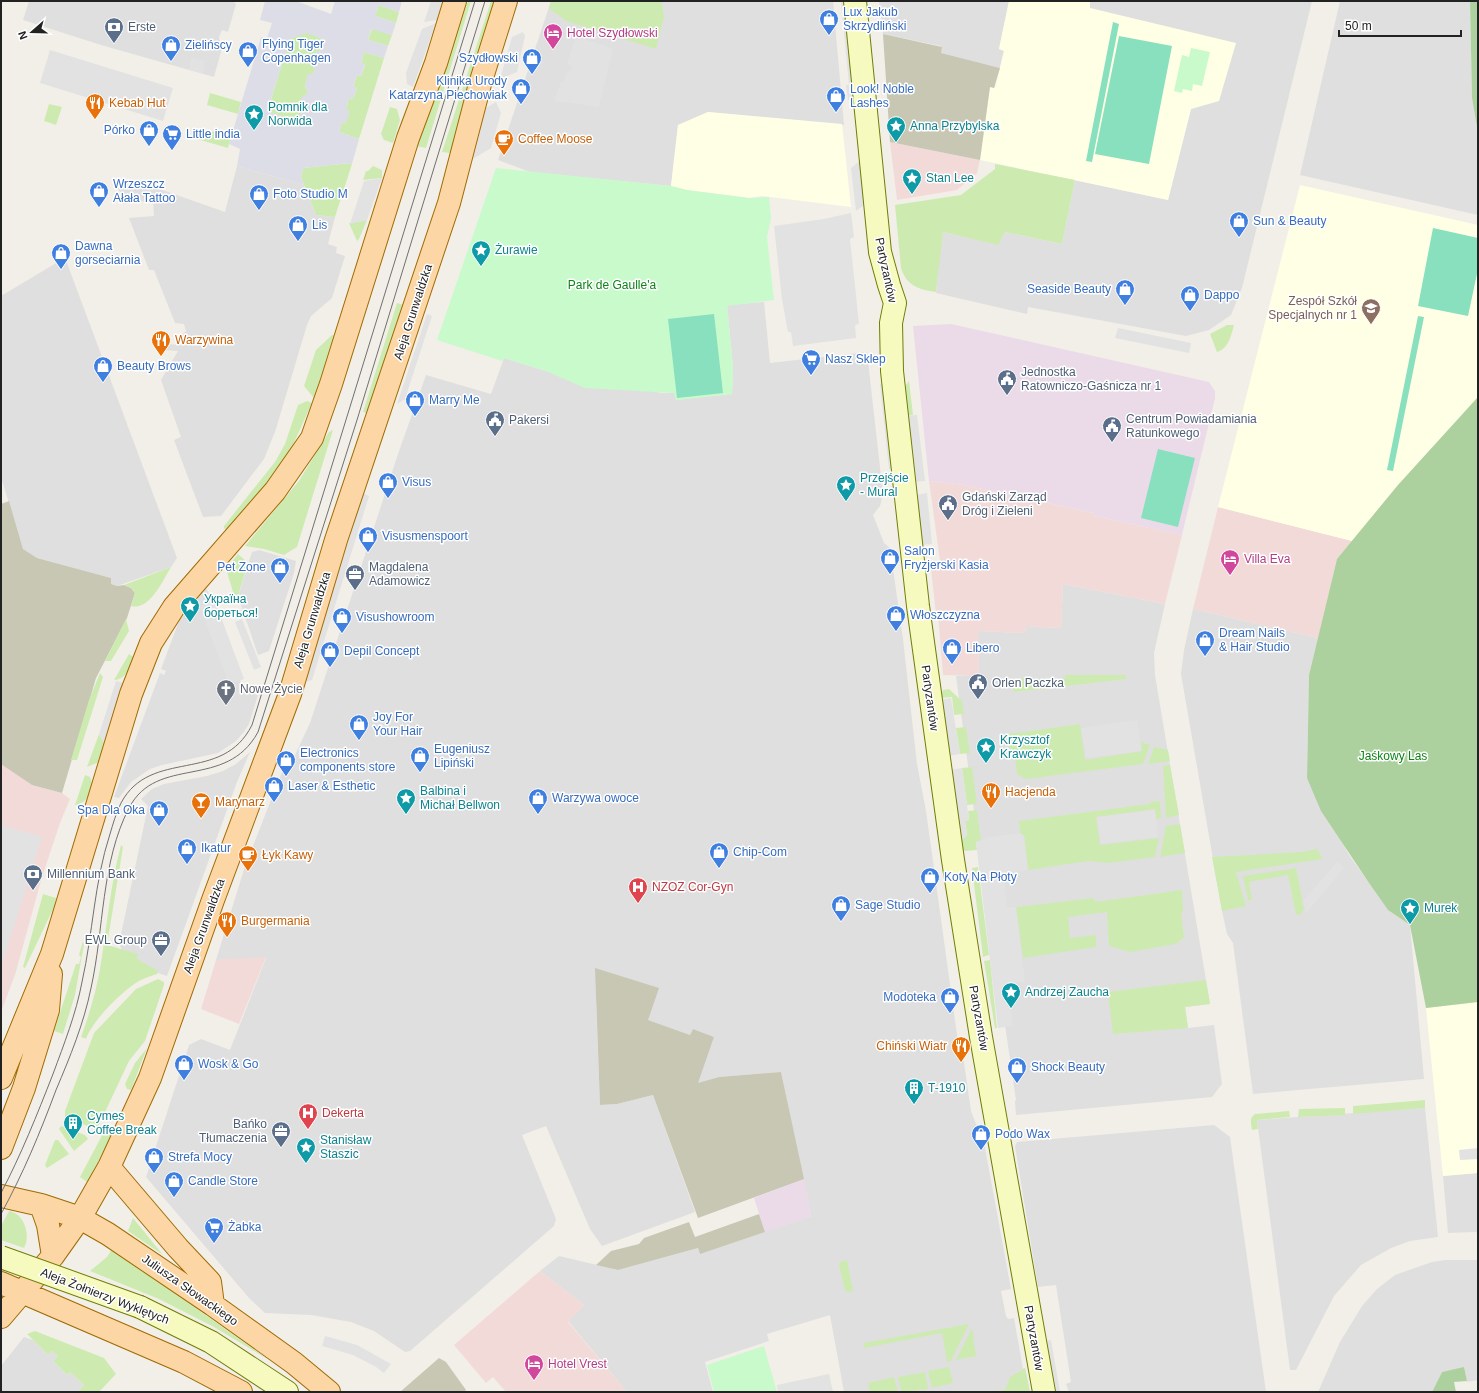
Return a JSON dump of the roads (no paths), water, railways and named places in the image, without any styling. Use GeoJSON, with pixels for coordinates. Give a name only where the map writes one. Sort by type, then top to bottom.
{"type":"FeatureCollection","features":[{"type":"Feature","properties":{"kind":"main road"},"geometry":{"type":"LineString","coordinates":[[1,1078],[52,954],[131,694],[151,643],[174,607],[275,491],[312,438],[331,384],[408,138],[436,63],[455,1]]}},
{"type":"Feature","properties":{"kind":"main road","name":"Aleja Grunwaldzka"},"geometry":{"type":"LineString","coordinates":[[1,1317],[53,1256],[80,1218],[109,1167],[150,1078],[213,900],[290,694],[336,540],[449,203],[480,84],[506,1]]}},
{"type":"Feature","properties":{"kind":"main road"},"geometry":{"type":"LineString","coordinates":[[1,1148],[24,1088],[48,1010],[52,954]]}},
{"type":"Feature","properties":{"kind":"main road"},"geometry":{"type":"LineString","coordinates":[[109,1167],[178,1248],[210,1282],[213,1305]]}},
{"type":"Feature","properties":{"kind":"main road","name":"Juliusza Słowackiego"},"geometry":{"type":"LineString","coordinates":[[1,1196],[41,1205],[80,1218],[125,1245],[213,1305],[294,1363],[330,1392]]}},
{"type":"Feature","properties":{"kind":"main road"},"geometry":{"type":"LineString","coordinates":[[41,1205],[48,1225],[53,1256]]}},
{"type":"Feature","properties":{"kind":"main road"},"geometry":{"type":"LineString","coordinates":[[1,1283],[184,1362],[241,1392]]}},
{"type":"Feature","properties":{"kind":"street","name":"Partyzantów"},"geometry":{"type":"LineString","coordinates":[[855,1],[880,252],[895,304],[891,331],[892,371],[928,686],[974,994],[1044,1392]]}},
{"type":"Feature","properties":{"kind":"street","name":"Aleja Żołnierzy Wyklętych"},"geometry":{"type":"LineString","coordinates":[[1,1257],[140,1307],[176,1323],[217,1346],[287,1392]]}},
{"type":"Feature","properties":{"kind":"tram line"},"geometry":{"type":"LineString","coordinates":[[1,1193],[35,1120],[73,1017],[86,964],[100,871],[112,826],[121,803],[134,786],[150,776],[223,755],[239,743],[252,725],[475,1]]}},
{"type":"Feature","properties":{"kind":"tram line"},"geometry":{"type":"LineString","coordinates":[[1,1214],[24,1169],[81,1027],[95,966],[108,873],[120,829],[129,808],[141,792],[156,782],[174,776],[211,768],[228,761],[244,750],[258,732],[357,420],[485,1]]}},
{"type":"Feature","properties":{"kind":"place","name":"Lux Jakub Skrzydliński"},"geometry":{"type":"Point","coordinates":[829,36]}},
{"type":"Feature","properties":{"kind":"place","name":"Erste"},"geometry":{"type":"Point","coordinates":[114,44]}},
{"type":"Feature","properties":{"kind":"place","name":"Hotel Szydłowski"},"geometry":{"type":"Point","coordinates":[553,50]}},
{"type":"Feature","properties":{"kind":"place","name":"Zielińscy"},"geometry":{"type":"Point","coordinates":[171,62]}},
{"type":"Feature","properties":{"kind":"place","name":"Flying Tiger Copenhagen"},"geometry":{"type":"Point","coordinates":[248,68]}},
{"type":"Feature","properties":{"kind":"place","name":"Szydłowski"},"geometry":{"type":"Point","coordinates":[532,75]}},
{"type":"Feature","properties":{"kind":"place","name":"Klinika Urody Katarzyna Piechowiak"},"geometry":{"type":"Point","coordinates":[521,105]}},
{"type":"Feature","properties":{"kind":"place","name":"Look! Noble Lashes"},"geometry":{"type":"Point","coordinates":[836,113]}},
{"type":"Feature","properties":{"kind":"place","name":"Kebab Hut"},"geometry":{"type":"Point","coordinates":[95,120]}},
{"type":"Feature","properties":{"kind":"place","name":"Pomnik dla Norwida"},"geometry":{"type":"Point","coordinates":[254,131]}},
{"type":"Feature","properties":{"kind":"place","name":"Anna Przybylska"},"geometry":{"type":"Point","coordinates":[896,143]}},
{"type":"Feature","properties":{"kind":"place","name":"Pórko"},"geometry":{"type":"Point","coordinates":[149,147]}},
{"type":"Feature","properties":{"kind":"place","name":"Little india"},"geometry":{"type":"Point","coordinates":[172,151]}},
{"type":"Feature","properties":{"kind":"place","name":"Coffee Moose"},"geometry":{"type":"Point","coordinates":[504,156]}},
{"type":"Feature","properties":{"kind":"place","name":"Stan Lee"},"geometry":{"type":"Point","coordinates":[912,195]}},
{"type":"Feature","properties":{"kind":"place","name":"Wrzeszcz Ałała Tattoo"},"geometry":{"type":"Point","coordinates":[99,208]}},
{"type":"Feature","properties":{"kind":"place","name":"Foto Studio M"},"geometry":{"type":"Point","coordinates":[259,211]}},
{"type":"Feature","properties":{"kind":"place","name":"Sun & Beauty"},"geometry":{"type":"Point","coordinates":[1239,238]}},
{"type":"Feature","properties":{"kind":"place","name":"Lis"},"geometry":{"type":"Point","coordinates":[298,242]}},
{"type":"Feature","properties":{"kind":"place","name":"Żurawie"},"geometry":{"type":"Point","coordinates":[481,267]}},
{"type":"Feature","properties":{"kind":"place","name":"Dawna gorseciarnia"},"geometry":{"type":"Point","coordinates":[61,270]}},
{"type":"Feature","properties":{"kind":"place","name":"Seaside Beauty"},"geometry":{"type":"Point","coordinates":[1125,306]}},
{"type":"Feature","properties":{"kind":"place","name":"Dappo"},"geometry":{"type":"Point","coordinates":[1190,312]}},
{"type":"Feature","properties":{"kind":"place","name":"Zespół Szkół Specjalnych nr 1"},"geometry":{"type":"Point","coordinates":[1371,325]}},
{"type":"Feature","properties":{"kind":"place","name":"Warzywina"},"geometry":{"type":"Point","coordinates":[161,357]}},
{"type":"Feature","properties":{"kind":"place","name":"Nasz Sklep"},"geometry":{"type":"Point","coordinates":[811,376]}},
{"type":"Feature","properties":{"kind":"place","name":"Beauty Brows"},"geometry":{"type":"Point","coordinates":[103,383]}},
{"type":"Feature","properties":{"kind":"place","name":"Jednostka Ratowniczo-Gaśnicza nr 1"},"geometry":{"type":"Point","coordinates":[1007,396]}},
{"type":"Feature","properties":{"kind":"place","name":"Marry Me"},"geometry":{"type":"Point","coordinates":[415,417]}},
{"type":"Feature","properties":{"kind":"place","name":"Pakersi"},"geometry":{"type":"Point","coordinates":[495,437]}},
{"type":"Feature","properties":{"kind":"place","name":"Centrum Powiadamiania Ratunkowego"},"geometry":{"type":"Point","coordinates":[1112,443]}},
{"type":"Feature","properties":{"kind":"place","name":"Visus"},"geometry":{"type":"Point","coordinates":[388,499]}},
{"type":"Feature","properties":{"kind":"place","name":"Przejście - Mural"},"geometry":{"type":"Point","coordinates":[846,502]}},
{"type":"Feature","properties":{"kind":"place","name":"Gdański Zarząd Dróg i Zieleni"},"geometry":{"type":"Point","coordinates":[948,521]}},
{"type":"Feature","properties":{"kind":"place","name":"Visusmenspoort"},"geometry":{"type":"Point","coordinates":[368,553]}},
{"type":"Feature","properties":{"kind":"place","name":"Salon Fryzjerski Kasia"},"geometry":{"type":"Point","coordinates":[890,575]}},
{"type":"Feature","properties":{"kind":"place","name":"Villa Eva"},"geometry":{"type":"Point","coordinates":[1230,576]}},
{"type":"Feature","properties":{"kind":"place","name":"Pet Zone"},"geometry":{"type":"Point","coordinates":[280,584]}},
{"type":"Feature","properties":{"kind":"place","name":"Magdalena Adamowicz"},"geometry":{"type":"Point","coordinates":[355,591]}},
{"type":"Feature","properties":{"kind":"place","name":"Україна бореться!"},"geometry":{"type":"Point","coordinates":[190,623]}},
{"type":"Feature","properties":{"kind":"place","name":"Włoszczyzna"},"geometry":{"type":"Point","coordinates":[896,632]}},
{"type":"Feature","properties":{"kind":"place","name":"Visushowroom"},"geometry":{"type":"Point","coordinates":[342,634]}},
{"type":"Feature","properties":{"kind":"place","name":"Dream Nails & Hair Studio"},"geometry":{"type":"Point","coordinates":[1205,657]}},
{"type":"Feature","properties":{"kind":"place","name":"Libero"},"geometry":{"type":"Point","coordinates":[952,665]}},
{"type":"Feature","properties":{"kind":"place","name":"Depil Concept"},"geometry":{"type":"Point","coordinates":[330,668]}},
{"type":"Feature","properties":{"kind":"place","name":"Orlen Paczka"},"geometry":{"type":"Point","coordinates":[978,700]}},
{"type":"Feature","properties":{"kind":"place","name":"Nowe Życie"},"geometry":{"type":"Point","coordinates":[226,706]}},
{"type":"Feature","properties":{"kind":"place","name":"Joy For Your Hair"},"geometry":{"type":"Point","coordinates":[359,741]}},
{"type":"Feature","properties":{"kind":"place","name":"Krzysztof Krawczyk"},"geometry":{"type":"Point","coordinates":[986,764]}},
{"type":"Feature","properties":{"kind":"place","name":"Eugeniusz Lipiński"},"geometry":{"type":"Point","coordinates":[420,773]}},
{"type":"Feature","properties":{"kind":"place","name":"Electronics components store"},"geometry":{"type":"Point","coordinates":[286,777]}},
{"type":"Feature","properties":{"kind":"place","name":"Laser & Esthetic"},"geometry":{"type":"Point","coordinates":[274,803]}},
{"type":"Feature","properties":{"kind":"place","name":"Hacjenda"},"geometry":{"type":"Point","coordinates":[991,809]}},
{"type":"Feature","properties":{"kind":"place","name":"Balbina i Michał Bellwon"},"geometry":{"type":"Point","coordinates":[406,815]}},
{"type":"Feature","properties":{"kind":"place","name":"Warzywa owoce"},"geometry":{"type":"Point","coordinates":[538,815]}},
{"type":"Feature","properties":{"kind":"place","name":"Marynarz"},"geometry":{"type":"Point","coordinates":[201,819]}},
{"type":"Feature","properties":{"kind":"place","name":"Spa Dla Oka"},"geometry":{"type":"Point","coordinates":[159,827]}},
{"type":"Feature","properties":{"kind":"place","name":"Ikatur"},"geometry":{"type":"Point","coordinates":[187,865]}},
{"type":"Feature","properties":{"kind":"place","name":"Chip-Com"},"geometry":{"type":"Point","coordinates":[719,869]}},
{"type":"Feature","properties":{"kind":"place","name":"Łyk Kawy"},"geometry":{"type":"Point","coordinates":[248,872]}},
{"type":"Feature","properties":{"kind":"place","name":"Millennium Bank"},"geometry":{"type":"Point","coordinates":[33,891]}},
{"type":"Feature","properties":{"kind":"place","name":"Koty Na Płoty"},"geometry":{"type":"Point","coordinates":[930,894]}},
{"type":"Feature","properties":{"kind":"place","name":"NZOZ Cor-Gyn"},"geometry":{"type":"Point","coordinates":[638,904]}},
{"type":"Feature","properties":{"kind":"place","name":"Sage Studio"},"geometry":{"type":"Point","coordinates":[841,922]}},
{"type":"Feature","properties":{"kind":"place","name":"Murek"},"geometry":{"type":"Point","coordinates":[1410,925]}},
{"type":"Feature","properties":{"kind":"place","name":"Burgermania"},"geometry":{"type":"Point","coordinates":[227,938]}},
{"type":"Feature","properties":{"kind":"place","name":"EWL Group"},"geometry":{"type":"Point","coordinates":[161,957]}},
{"type":"Feature","properties":{"kind":"place","name":"Andrzej Zaucha"},"geometry":{"type":"Point","coordinates":[1011,1009]}},
{"type":"Feature","properties":{"kind":"place","name":"Modoteka"},"geometry":{"type":"Point","coordinates":[950,1014]}},
{"type":"Feature","properties":{"kind":"place","name":"Chiński Wiatr"},"geometry":{"type":"Point","coordinates":[961,1063]}},
{"type":"Feature","properties":{"kind":"place","name":"Wosk & Go"},"geometry":{"type":"Point","coordinates":[184,1081]}},
{"type":"Feature","properties":{"kind":"place","name":"Shock Beauty"},"geometry":{"type":"Point","coordinates":[1017,1084]}},
{"type":"Feature","properties":{"kind":"place","name":"T-1910"},"geometry":{"type":"Point","coordinates":[914,1105]}},
{"type":"Feature","properties":{"kind":"place","name":"Dekerta"},"geometry":{"type":"Point","coordinates":[308,1130]}},
{"type":"Feature","properties":{"kind":"place","name":"Cymes Coffee Break"},"geometry":{"type":"Point","coordinates":[73,1140]}},
{"type":"Feature","properties":{"kind":"place","name":"Bańko Tłumaczenia"},"geometry":{"type":"Point","coordinates":[281,1148]}},
{"type":"Feature","properties":{"kind":"place","name":"Podo Wax"},"geometry":{"type":"Point","coordinates":[981,1151]}},
{"type":"Feature","properties":{"kind":"place","name":"Stanisław Staszic"},"geometry":{"type":"Point","coordinates":[306,1164]}},
{"type":"Feature","properties":{"kind":"place","name":"Strefa Mocy"},"geometry":{"type":"Point","coordinates":[154,1174]}},
{"type":"Feature","properties":{"kind":"place","name":"Candle Store"},"geometry":{"type":"Point","coordinates":[174,1198]}},
{"type":"Feature","properties":{"kind":"place","name":"Żabka"},"geometry":{"type":"Point","coordinates":[214,1244]}},
{"type":"Feature","properties":{"kind":"place","name":"Hotel Vrest"},"geometry":{"type":"Point","coordinates":[534,1381]}},
{"type":"Feature","properties":{"kind":"park label","name":"Park de Gaulle'a"},"geometry":{"type":"Point","coordinates":[612,285]}},
{"type":"Feature","properties":{"kind":"park label","name":"Jaśkowy Las"},"geometry":{"type":"Point","coordinates":[1393,756]}}]}
